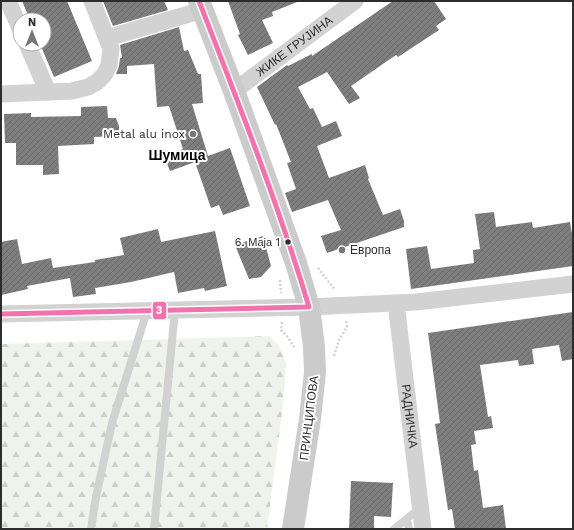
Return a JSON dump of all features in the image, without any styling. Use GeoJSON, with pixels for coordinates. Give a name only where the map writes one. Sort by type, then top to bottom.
{"type":"FeatureCollection","features":[{"type":"Feature","properties":{"kind":"street"},"geometry":{"type":"LineString","coordinates":[[1,94],[72,91],[88,87],[97,82],[104,75],[109,65],[111,49],[92,1]]}},
{"type":"Feature","properties":{"kind":"street","name":"ЖИКЕ ГРУЈИНА"},"geometry":{"type":"LineString","coordinates":[[234,91],[355,1]]}},
{"type":"Feature","properties":{"kind":"street"},"geometry":{"type":"LineString","coordinates":[[107,38],[201,6]]}},
{"type":"Feature","properties":{"kind":"street","name":"ПРИНЦИПОВА"},"geometry":{"type":"LineString","coordinates":[[201,6],[234,91],[296,263],[309,307],[314,347],[315,372],[310,419],[292,529]]}},
{"type":"Feature","properties":{"kind":"street"},"geometry":{"type":"LineString","coordinates":[[30,52],[48,92]]}},
{"type":"Feature","properties":{"kind":"street"},"geometry":{"type":"LineString","coordinates":[[1,314],[309,307],[396,303],[573,284]]}},
{"type":"Feature","properties":{"kind":"street","name":"РАДНИЧКА"},"geometry":{"type":"LineString","coordinates":[[396,303],[414,514],[423,529]]}},
{"type":"Feature","properties":{"kind":"lane"},"geometry":{"type":"LineString","coordinates":[[154,529],[175,310]]}},
{"type":"Feature","properties":{"kind":"lane"},"geometry":{"type":"LineString","coordinates":[[91,529],[96,497],[112,423],[147,311]]}},
{"type":"Feature","properties":{"kind":"lane"},"geometry":{"type":"LineString","coordinates":[[394,529],[414,514]]}},
{"type":"Feature","properties":{"kind":"lane"},"geometry":{"type":"LineString","coordinates":[[409,529],[414,514]]}},
{"type":"Feature","properties":{"kind":"path"},"geometry":{"type":"LineString","coordinates":[[317,267],[331,283],[344,305]]}},
{"type":"Feature","properties":{"kind":"path"},"geometry":{"type":"LineString","coordinates":[[282,307],[281,330],[287,336],[295,349],[295,356]]}},
{"type":"Feature","properties":{"kind":"green space"},"geometry":{"type":"Polygon","coordinates":[[[269,336],[279,346],[286,363],[283,405],[267,529],[1,529],[1,344],[269,336]]]}},
{"type":"Feature","properties":{"kind":"building"},"geometry":{"type":"Polygon","coordinates":[[[22,1],[67,1],[92,61],[54,77],[43,52],[52,52],[52,12],[27,12],[22,1]]]}},
{"type":"Feature","properties":{"kind":"building"},"geometry":{"type":"Polygon","coordinates":[[[103,1],[164,1],[168,10],[113,26],[103,1]]]}},
{"type":"Feature","properties":{"kind":"building"},"geometry":{"type":"Polygon","coordinates":[[[228,1],[297,2],[272,12],[273,16],[262,20],[273,43],[248,55],[238,35],[240,34],[228,1]]]}},
{"type":"Feature","properties":{"kind":"building"},"geometry":{"type":"Polygon","coordinates":[[[393,1],[434,1],[446,19],[436,26],[439,30],[398,57],[396,55],[351,86],[360,98],[349,104],[327,72],[298,87],[310,109],[313,108],[322,127],[336,121],[342,136],[317,146],[329,178],[365,165],[368,179],[383,215],[400,209],[404,221],[404,227],[327,253],[321,236],[341,230],[328,200],[292,212],[285,193],[296,189],[287,163],[291,162],[276,124],[275,125],[257,87],[287,65],[288,66],[312,54],[312,56],[393,1]]]}},
{"type":"Feature","properties":{"kind":"building"},"geometry":{"type":"Polygon","coordinates":[[[179,27],[184,51],[188,50],[198,74],[201,74],[203,103],[192,104],[208,156],[230,148],[250,206],[223,215],[219,205],[211,208],[195,162],[170,171],[164,156],[183,149],[169,106],[157,107],[154,64],[127,66],[127,74],[116,74],[120,58],[122,58],[120,45],[179,27]]]}},
{"type":"Feature","properties":{"kind":"building"},"geometry":{"type":"Polygon","coordinates":[[[107,106],[108,118],[116,118],[119,126],[119,136],[94,137],[94,144],[58,146],[59,174],[43,175],[43,165],[16,165],[16,143],[5,143],[4,114],[31,113],[31,117],[81,116],[81,107],[107,106]]]}},
{"type":"Feature","properties":{"kind":"building"},"geometry":{"type":"Polygon","coordinates":[[[494,212],[496,227],[532,222],[533,228],[570,222],[573,240],[573,266],[411,289],[406,249],[427,246],[431,269],[474,263],[473,250],[480,249],[475,214],[494,212]]]}},
{"type":"Feature","properties":{"kind":"building"},"geometry":{"type":"Polygon","coordinates":[[[158,229],[161,242],[215,231],[227,286],[205,291],[204,288],[178,293],[174,272],[131,282],[95,288],[96,294],[73,297],[70,278],[27,286],[28,289],[1,295],[1,242],[17,239],[22,264],[51,258],[53,268],[95,262],[95,260],[124,255],[120,238],[158,229]]]}},
{"type":"Feature","properties":{"kind":"building"},"geometry":{"type":"Polygon","coordinates":[[[263,236],[271,266],[261,277],[249,279],[235,245],[263,236]]]}},
{"type":"Feature","properties":{"kind":"building"},"geometry":{"type":"Polygon","coordinates":[[[573,312],[573,359],[562,361],[559,345],[532,349],[534,364],[519,366],[518,360],[480,365],[488,417],[491,416],[493,428],[474,431],[476,444],[471,445],[474,471],[478,470],[483,508],[503,505],[506,529],[455,529],[452,509],[448,510],[435,424],[440,423],[428,333],[573,312]]]}},
{"type":"Feature","properties":{"kind":"building"},"geometry":{"type":"Polygon","coordinates":[[[351,481],[393,483],[391,517],[374,516],[374,529],[349,529],[351,481]]]}},
{"type":"Feature","properties":{"kind":"transit line","name":"3"},"geometry":{"type":"LineString","coordinates":[[1,314],[309,307],[271,191],[199,1]]}},
{"type":"Feature","properties":{"kind":"place","name":"Metal alu inox"},"geometry":{"type":"Point","coordinates":[193,134]}},
{"type":"Feature","properties":{"kind":"place","name":"6. Маја 1"},"geometry":{"type":"Point","coordinates":[288,242]}},
{"type":"Feature","properties":{"kind":"place","name":"Европа"},"geometry":{"type":"Point","coordinates":[342,250]}},
{"type":"Feature","properties":{"kind":"district","name":"Шумица"},"geometry":{"type":"Point","coordinates":[177,155]}}]}
